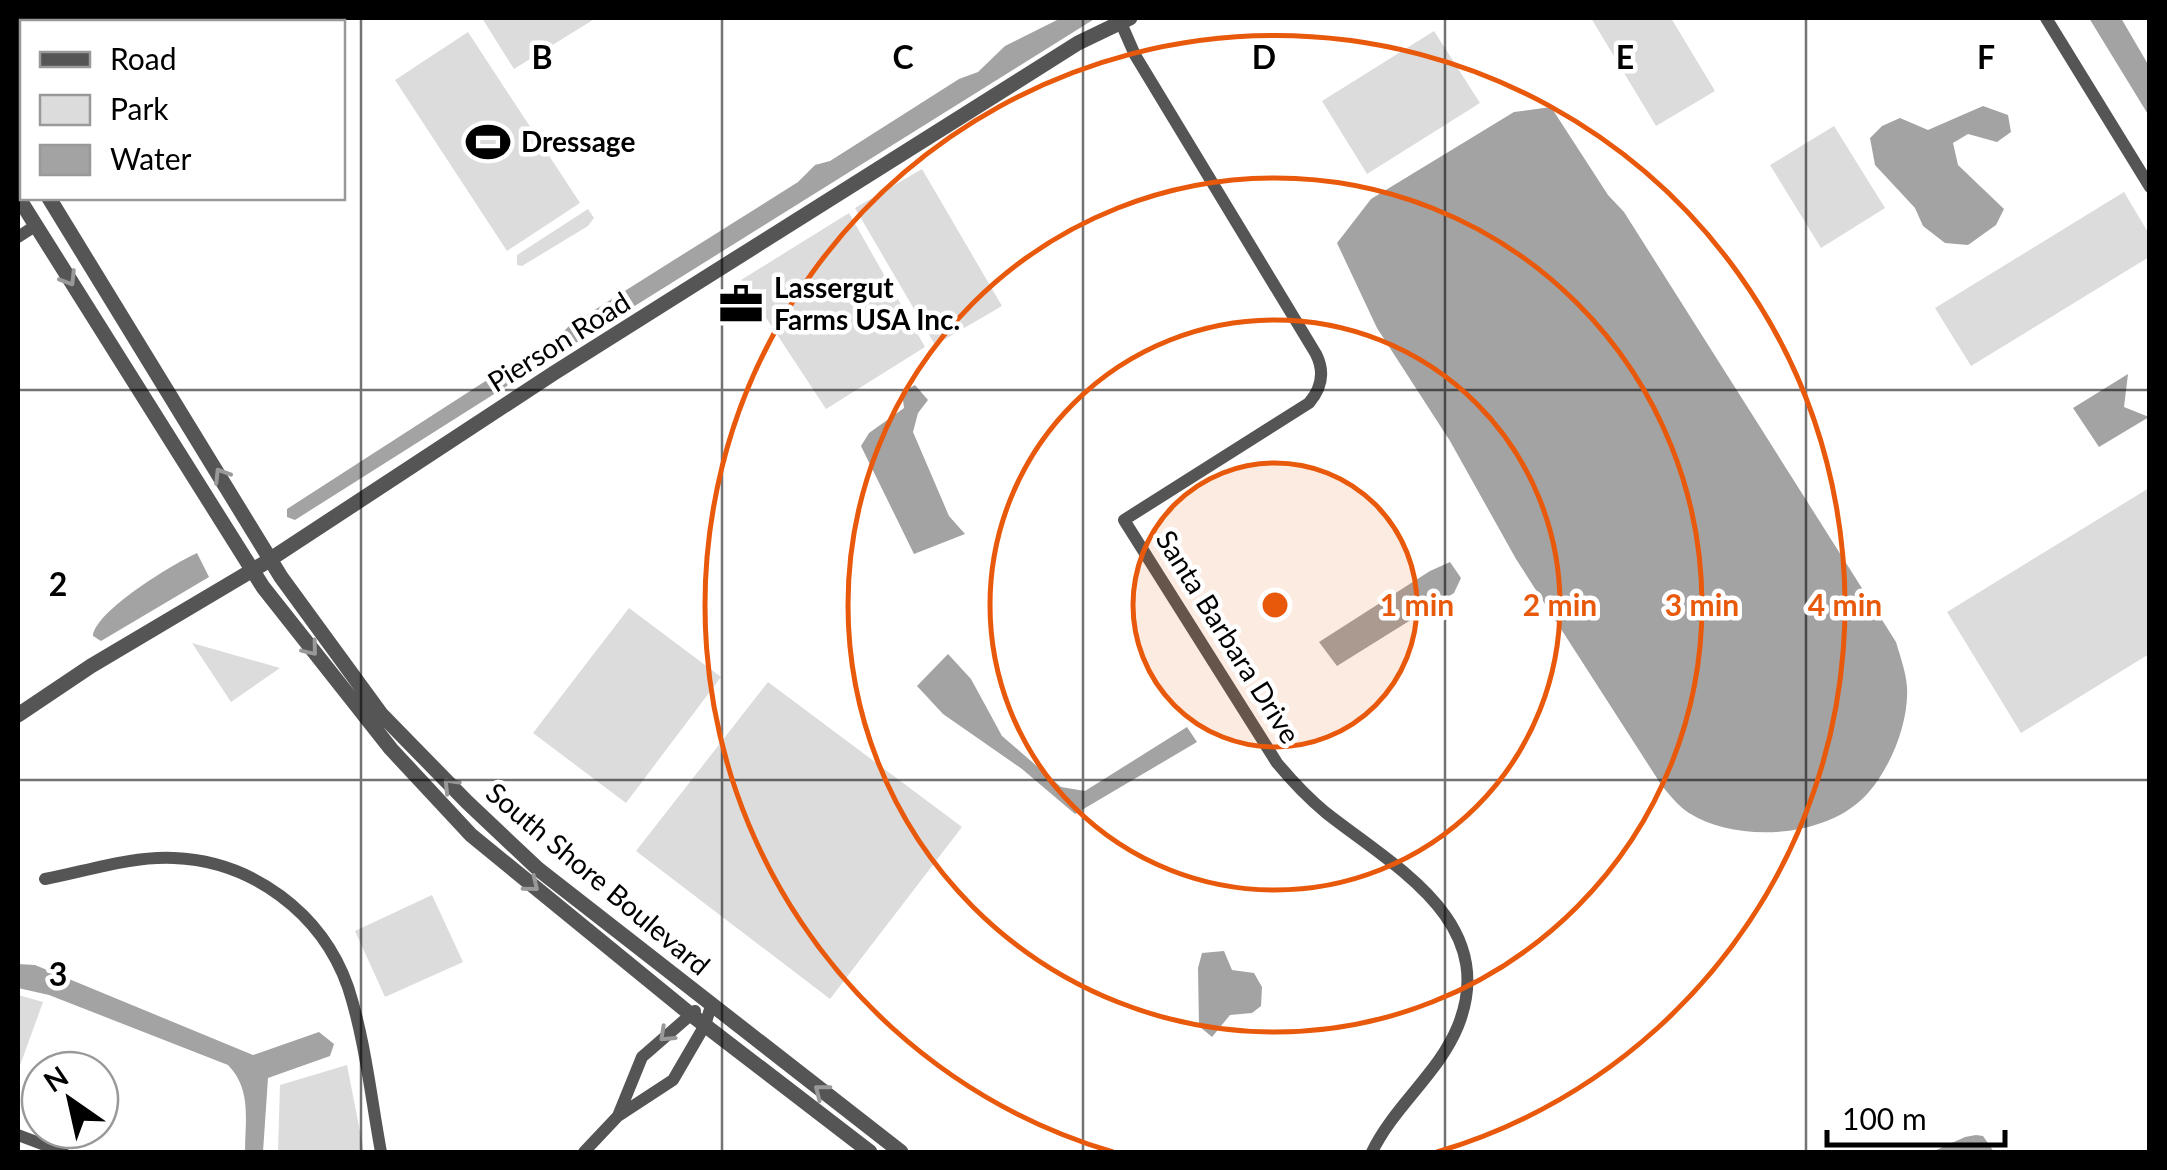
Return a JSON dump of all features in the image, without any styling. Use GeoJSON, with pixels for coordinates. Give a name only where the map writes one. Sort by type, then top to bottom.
{"type":"FeatureCollection","features":[{"type":"Feature","properties":{"kind":"street"},"geometry":{"type":"LineString","coordinates":[[2046,18],[2150,187]]}},
{"type":"Feature","properties":{"kind":"street","name":"Pierson Road"},"geometry":{"type":"LineString","coordinates":[[18,715],[253,570],[554,373],[1078,44],[1126,20]]}},
{"type":"Feature","properties":{"kind":"street","name":"Santa Barbara Drive"},"geometry":{"type":"LineString","coordinates":[[1126,20],[1134,55],[1316,354],[1322,370],[1319,388],[1309,403],[1124,520],[1277,762],[1308,798],[1436,901],[1452,924],[1464,958],[1466,995],[1459,1024],[1441,1056],[1372,1152]]}},
{"type":"Feature","properties":{"kind":"street","name":"South Shore Boulevard"},"geometry":{"type":"LineString","coordinates":[[20,200],[253,570],[286,618],[391,749],[470,834],[689,1013],[870,1152]]}},
{"type":"Feature","properties":{"kind":"street"},"geometry":{"type":"LineString","coordinates":[[23,200],[41,213],[62,218]]}},
{"type":"Feature","properties":{"kind":"street","name":"South Shore Boulevard"},"geometry":{"type":"LineString","coordinates":[[50,200],[271,558],[382,714],[538,869],[901,1152]]}},
{"type":"Feature","properties":{"kind":"street"},"geometry":{"type":"LineString","coordinates":[[18,237],[35,226],[55,228],[77,243]]}},
{"type":"Feature","properties":{"kind":"street"},"geometry":{"type":"LineString","coordinates":[[46,879],[146,859],[172,858],[222,866],[284,897],[330,948],[348,987],[381,1152]]}},
{"type":"Feature","properties":{"kind":"street"},"geometry":{"type":"LineString","coordinates":[[618,1116],[642,1057],[689,1013],[712,1006]]}},
{"type":"Feature","properties":{"kind":"street"},"geometry":{"type":"LineString","coordinates":[[584,1152],[618,1116],[673,1080],[712,1006]]}},
{"type":"Feature","properties":{"kind":"street"},"geometry":{"type":"LineString","coordinates":[[18,1135],[63,1152]]}},
{"type":"Feature","properties":{"kind":"green space"},"geometry":{"type":"Polygon","coordinates":[[[42,18],[206,20],[43,20],[42,18]]]}},
{"type":"Feature","properties":{"kind":"green space"},"geometry":{"type":"Polygon","coordinates":[[[482,18],[596,18],[514,69],[482,18]]]}},
{"type":"Feature","properties":{"kind":"green space"},"geometry":{"type":"Polygon","coordinates":[[[1591,18],[1671,18],[1715,91],[1656,126],[1591,18]]]}},
{"type":"Feature","properties":{"kind":"green space"},"geometry":{"type":"Polygon","coordinates":[[[1434,31],[1480,103],[1367,174],[1322,101],[1434,31]]]}},
{"type":"Feature","properties":{"kind":"green space","name":"Dressage"},"geometry":{"type":"Polygon","coordinates":[[[468,32],[580,203],[507,251],[395,80],[468,32]]]}},
{"type":"Feature","properties":{"kind":"green space"},"geometry":{"type":"Polygon","coordinates":[[[1834,126],[1885,208],[1821,248],[1770,165],[1834,126]]]}},
{"type":"Feature","properties":{"kind":"green space"},"geometry":{"type":"Polygon","coordinates":[[[922,169],[1002,306],[935,345],[855,208],[922,169]]]}},
{"type":"Feature","properties":{"kind":"green space"},"geometry":{"type":"Polygon","coordinates":[[[2124,192],[2149,234],[2149,257],[1971,366],[1935,308],[2124,192]]]}},
{"type":"Feature","properties":{"kind":"green space"},"geometry":{"type":"Polygon","coordinates":[[[588,209],[594,218],[588,226],[522,266],[517,265],[517,255],[588,209]]]}},
{"type":"Feature","properties":{"kind":"green space"},"geometry":{"type":"Polygon","coordinates":[[[849,213],[925,347],[826,409],[741,280],[849,213]]]}},
{"type":"Feature","properties":{"kind":"green space"},"geometry":{"type":"Polygon","coordinates":[[[2149,488],[2149,654],[2021,733],[1947,612],[2149,488]]]}},
{"type":"Feature","properties":{"kind":"green space"},"geometry":{"type":"Polygon","coordinates":[[[629,608],[721,677],[626,803],[533,733],[629,608]]]}},
{"type":"Feature","properties":{"kind":"green space"},"geometry":{"type":"Polygon","coordinates":[[[192,643],[280,668],[231,702],[192,643]]]}},
{"type":"Feature","properties":{"kind":"green space"},"geometry":{"type":"Polygon","coordinates":[[[768,682],[962,827],[830,999],[636,851],[768,682]]]}},
{"type":"Feature","properties":{"kind":"green space"},"geometry":{"type":"Polygon","coordinates":[[[432,895],[463,962],[385,997],[355,931],[432,895]]]}},
{"type":"Feature","properties":{"kind":"green space"},"geometry":{"type":"Polygon","coordinates":[[[18,995],[43,1002],[26,1050],[20,1050],[18,1071],[18,995]]]}},
{"type":"Feature","properties":{"kind":"green space"},"geometry":{"type":"Polygon","coordinates":[[[347,1065],[364,1152],[278,1152],[280,1085],[347,1065]]]}},
{"type":"Feature","properties":{"kind":"water"},"geometry":{"type":"Polygon","coordinates":[[[1061,18],[1096,18],[569,347],[558,346],[555,340],[569,326],[798,182],[815,165],[830,161],[959,79],[978,72],[1005,46],[1061,18]]]}},
{"type":"Feature","properties":{"kind":"water"},"geometry":{"type":"Polygon","coordinates":[[[2089,18],[2121,18],[2149,66],[2149,116],[2089,18]]]}},
{"type":"Feature","properties":{"kind":"water"},"geometry":{"type":"Polygon","coordinates":[[[1983,106],[2008,115],[2011,132],[1997,142],[1968,134],[1953,143],[1958,165],[2004,209],[1996,225],[1968,245],[1945,243],[1923,226],[1915,208],[1875,165],[1870,138],[1882,126],[1900,118],[1928,130],[1983,106]]]}},
{"type":"Feature","properties":{"kind":"water"},"geometry":{"type":"Polygon","coordinates":[[[1551,107],[1608,195],[1624,212],[1896,642],[1907,687],[1897,743],[1868,793],[1830,819],[1782,831],[1732,829],[1689,813],[1662,786],[1516,559],[1450,441],[1377,328],[1337,243],[1371,199],[1514,112],[1551,107]]]}},
{"type":"Feature","properties":{"kind":"water"},"geometry":{"type":"Polygon","coordinates":[[[518,360],[530,365],[529,372],[295,520],[287,517],[287,509],[518,360]]]}},
{"type":"Feature","properties":{"kind":"water"},"geometry":{"type":"Polygon","coordinates":[[[2128,374],[2124,407],[2149,417],[2099,447],[2073,408],[2128,374]]]}},
{"type":"Feature","properties":{"kind":"water"},"geometry":{"type":"Polygon","coordinates":[[[915,385],[928,400],[918,413],[913,432],[949,516],[965,534],[914,554],[861,446],[869,433],[904,408],[902,392],[915,385]]]}},
{"type":"Feature","properties":{"kind":"water"},"geometry":{"type":"Polygon","coordinates":[[[197,553],[209,577],[101,641],[93,636],[97,626],[120,602],[197,553]]]}},
{"type":"Feature","properties":{"kind":"water"},"geometry":{"type":"Polygon","coordinates":[[[1450,562],[1461,578],[1454,593],[1337,666],[1319,642],[1450,562]]]}},
{"type":"Feature","properties":{"kind":"water"},"geometry":{"type":"Polygon","coordinates":[[[948,654],[971,679],[1002,736],[1061,787],[1085,791],[1187,727],[1197,742],[1075,814],[1022,769],[943,714],[917,686],[948,654]]]}},
{"type":"Feature","properties":{"kind":"water"},"geometry":{"type":"Polygon","coordinates":[[[1224,951],[1232,970],[1254,973],[1262,987],[1261,1006],[1252,1013],[1230,1015],[1212,1037],[1199,1026],[1198,968],[1202,953],[1224,951]]]}},
{"type":"Feature","properties":{"kind":"water"},"geometry":{"type":"Polygon","coordinates":[[[18,964],[35,965],[253,1055],[319,1032],[334,1044],[330,1056],[268,1078],[263,1152],[245,1152],[244,1095],[228,1065],[49,995],[18,988],[18,964]]]}},
{"type":"Feature","properties":{"kind":"water"},"geometry":{"type":"Polygon","coordinates":[[[1983,1136],[1994,1152],[1932,1152],[1965,1137],[1983,1136]]]}},
{"type":"Feature","properties":{"kind":"place","name":"Dressage"},"geometry":{"type":"Point","coordinates":[488,142]}},
{"type":"Feature","properties":{"kind":"place","name":"Lassergut Farms USA Inc."},"geometry":{"type":"Point","coordinates":[741,304]}}]}
